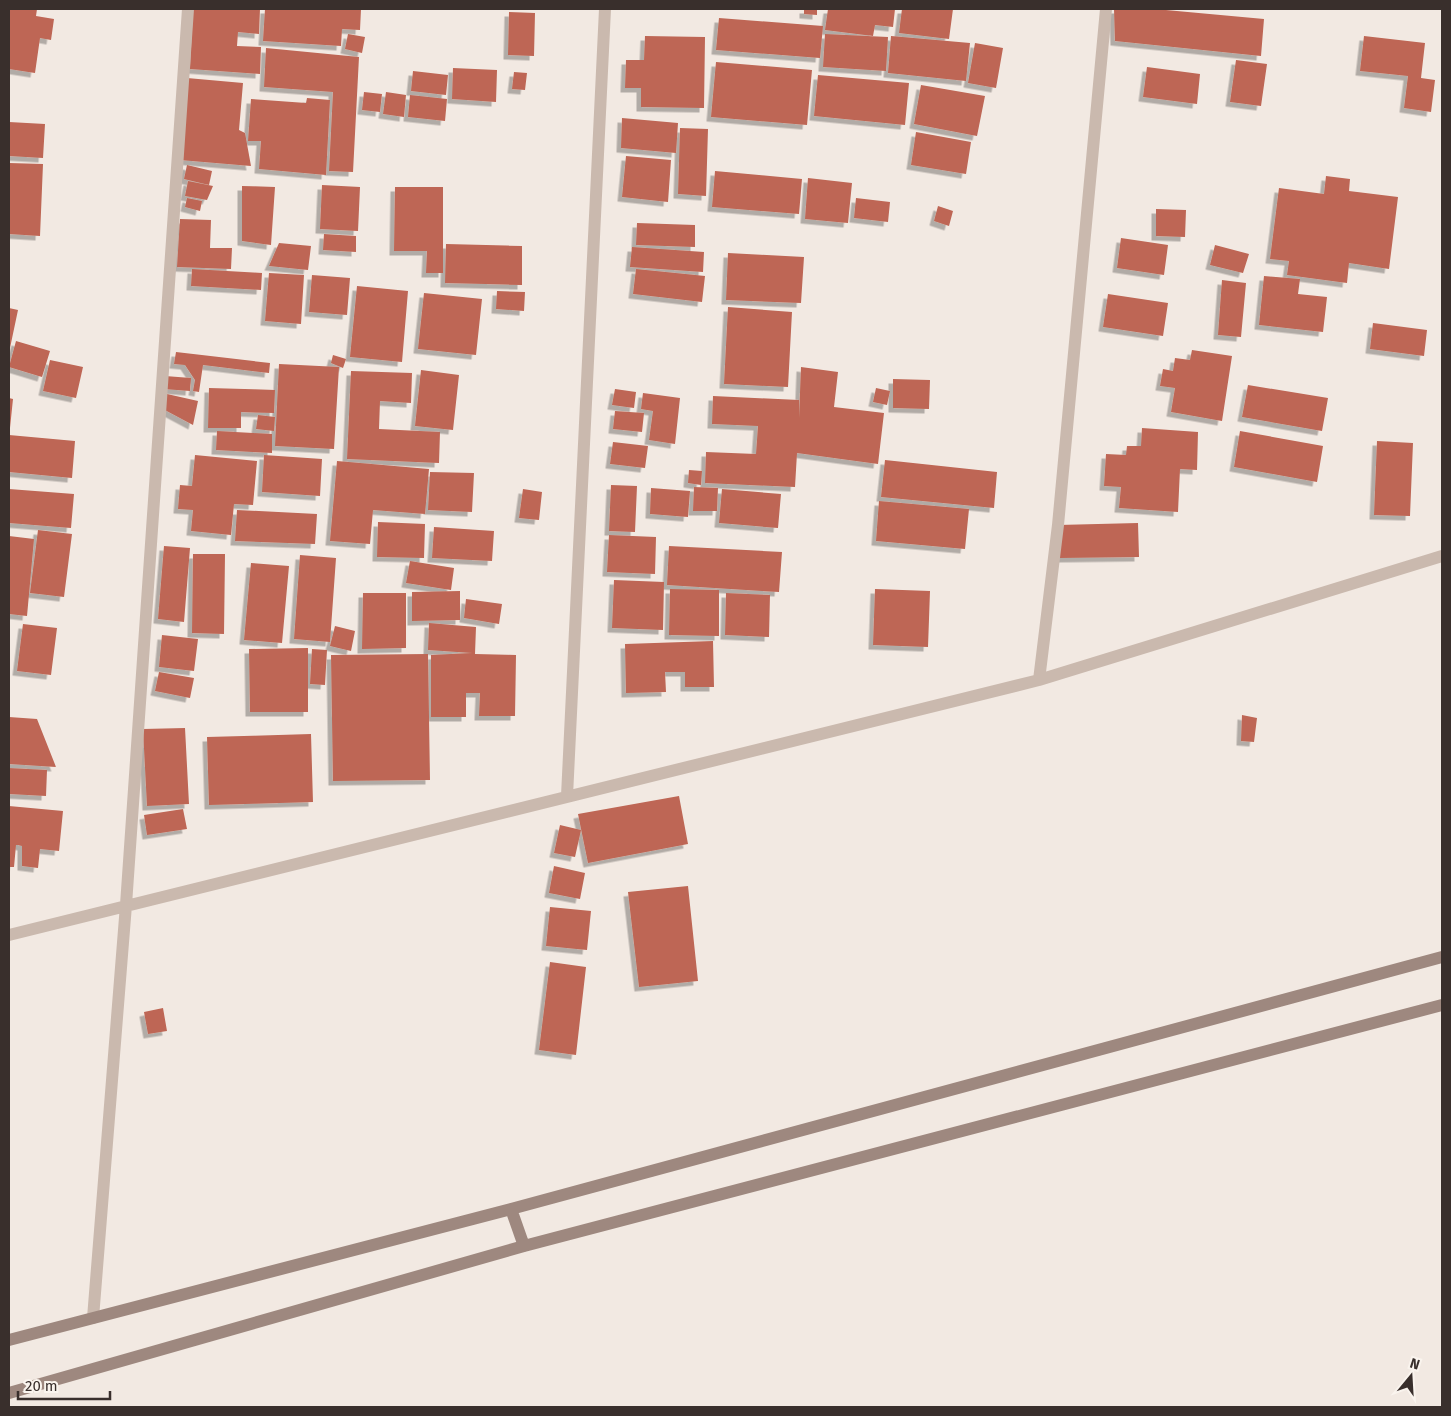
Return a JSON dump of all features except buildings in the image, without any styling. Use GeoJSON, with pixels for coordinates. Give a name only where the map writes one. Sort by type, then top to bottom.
{"type":"FeatureCollection","features":[{"type":"Feature","properties":{"kind":"main road"},"geometry":{"type":"LineString","coordinates":[[9,1340],[511,1209],[1442,957]]}},
{"type":"Feature","properties":{"kind":"main road"},"geometry":{"type":"LineString","coordinates":[[9,1393],[524,1246],[1442,1005]]}},
{"type":"Feature","properties":{"kind":"main road"},"geometry":{"type":"LineString","coordinates":[[511,1209],[524,1246]]}},
{"type":"Feature","properties":{"kind":"street"},"geometry":{"type":"LineString","coordinates":[[94,1318],[126,905],[188,9]]}},
{"type":"Feature","properties":{"kind":"street"},"geometry":{"type":"LineString","coordinates":[[567,796],[605,9]]}},
{"type":"Feature","properties":{"kind":"street"},"geometry":{"type":"LineString","coordinates":[[1039,680],[1059,515],[1106,9]]}},
{"type":"Feature","properties":{"kind":"street"},"geometry":{"type":"LineString","coordinates":[[9,935],[1039,680],[1442,556]]}}]}
